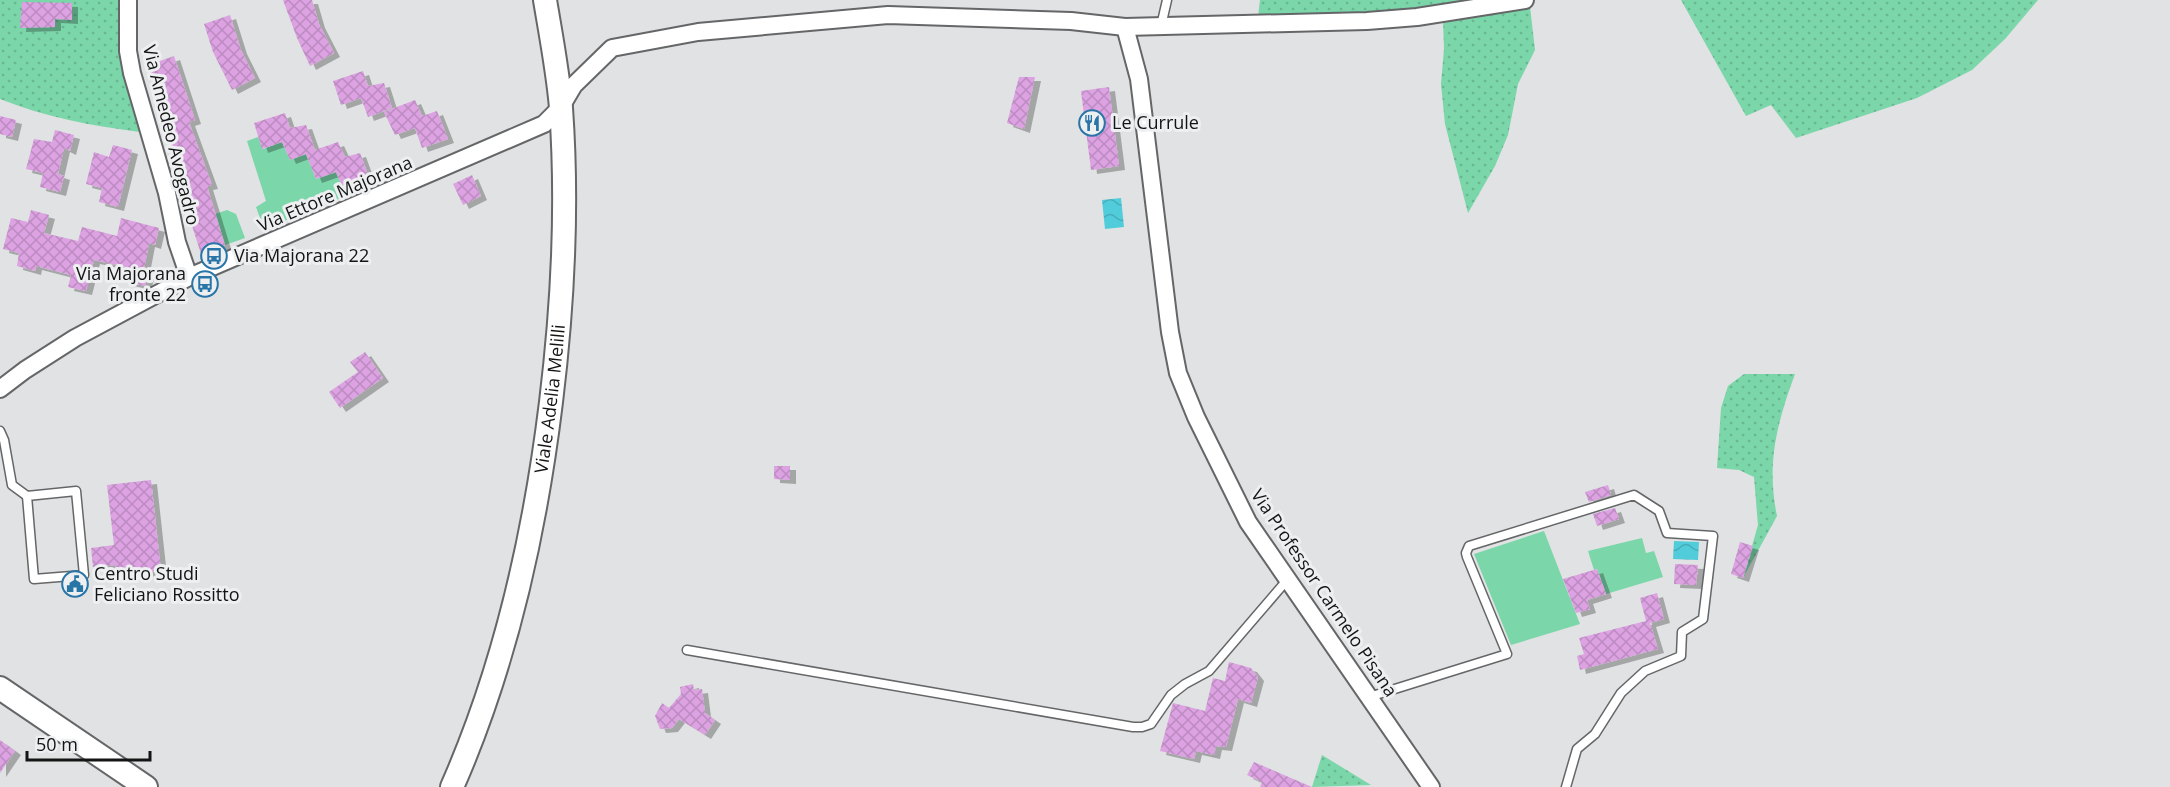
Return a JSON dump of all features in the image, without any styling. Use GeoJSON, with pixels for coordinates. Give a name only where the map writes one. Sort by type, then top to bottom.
{"type":"FeatureCollection","features":[{"type":"Feature","properties":{"kind":"street","name":"Via Amedeo Avogadro"},"geometry":{"type":"LineString","coordinates":[[128,0],[128,51],[132,73],[167,193],[177,242],[189,277]]}},
{"type":"Feature","properties":{"kind":"street","name":"Viale Adelia Melilli"},"geometry":{"type":"LineString","coordinates":[[452,787],[481,711],[517,592],[546,445],[561,315],[564,237],[561,107],[545,0]]}},
{"type":"Feature","properties":{"kind":"street","name":"Via Ettore Majorana"},"geometry":{"type":"LineString","coordinates":[[0,389],[75,338],[189,277],[544,124],[561,107],[574,85],[612,48],[698,32],[888,15],[1071,21],[1125,27],[1367,21],[1525,0]]}},
{"type":"Feature","properties":{"kind":"street","name":"Via Professor Carmelo Pisana"},"geometry":{"type":"LineString","coordinates":[[1125,27],[1139,79],[1170,332],[1178,373],[1196,417],[1248,522],[1431,787]]}},
{"type":"Feature","properties":{"kind":"street"},"geometry":{"type":"LineString","coordinates":[[0,688],[146,787]]}},
{"type":"Feature","properties":{"kind":"lane"},"geometry":{"type":"LineString","coordinates":[[1161,26],[1167,0]]}},
{"type":"Feature","properties":{"kind":"lane"},"geometry":{"type":"LineString","coordinates":[[0,431],[4,440],[12,484],[27,496],[76,491],[84,575],[34,579],[27,496]]}},
{"type":"Feature","properties":{"kind":"lane"},"geometry":{"type":"LineString","coordinates":[[1369,697],[1508,654],[1467,557],[1469,546],[1634,495],[1659,511],[1667,533],[1713,536],[1703,619],[1682,632],[1681,656],[1645,671],[1621,693],[1595,734],[1577,749],[1566,787]]}},
{"type":"Feature","properties":{"kind":"lane"},"geometry":{"type":"LineString","coordinates":[[687,650],[1142,727],[1151,724],[1171,695],[1185,684],[1209,671],[1288,579]]}},
{"type":"Feature","properties":{"kind":"green space"},"geometry":{"type":"Polygon","coordinates":[[[0,0],[121,0],[125,74],[140,132],[69,120],[0,99],[0,0]]]}},
{"type":"Feature","properties":{"kind":"green space"},"geometry":{"type":"Polygon","coordinates":[[[1260,0],[1491,0],[1401,10],[1258,17],[1260,0]]]}},
{"type":"Feature","properties":{"kind":"green space"},"geometry":{"type":"Polygon","coordinates":[[[1681,0],[2038,0],[2005,39],[1972,70],[1917,98],[1796,138],[1771,105],[1746,116],[1681,0]]]}},
{"type":"Feature","properties":{"kind":"green space"},"geometry":{"type":"Polygon","coordinates":[[[1530,7],[1535,50],[1518,84],[1508,135],[1495,166],[1468,213],[1445,124],[1441,84],[1444,49],[1443,20],[1530,7]]]}},
{"type":"Feature","properties":{"kind":"green space"},"geometry":{"type":"Polygon","coordinates":[[[258,137],[263,149],[282,142],[290,160],[306,154],[316,179],[336,172],[346,196],[264,229],[256,207],[266,201],[247,141],[258,137]]]}},
{"type":"Feature","properties":{"kind":"green space"},"geometry":{"type":"Polygon","coordinates":[[[227,210],[236,214],[245,238],[225,245],[215,214],[227,210]]]}},
{"type":"Feature","properties":{"kind":"green space"},"geometry":{"type":"Polygon","coordinates":[[[1744,374],[1795,374],[1778,426],[1775,443],[1773,478],[1777,516],[1743,578],[1758,525],[1754,477],[1739,470],[1717,468],[1721,408],[1728,386],[1744,374]]]}},
{"type":"Feature","properties":{"kind":"green space"},"geometry":{"type":"Polygon","coordinates":[[[1544,531],[1580,624],[1511,645],[1474,554],[1544,531]]]}},
{"type":"Feature","properties":{"kind":"green space"},"geometry":{"type":"Polygon","coordinates":[[[1642,538],[1646,553],[1654,551],[1663,577],[1606,594],[1597,569],[1594,570],[1588,551],[1642,538]]]}},
{"type":"Feature","properties":{"kind":"green space"},"geometry":{"type":"Polygon","coordinates":[[[1322,755],[1371,785],[1312,787],[1322,755]]]}},
{"type":"Feature","properties":{"kind":"water"},"geometry":{"type":"Polygon","coordinates":[[[1121,198],[1124,227],[1105,229],[1102,200],[1121,198]]]}},
{"type":"Feature","properties":{"kind":"water"},"geometry":{"type":"Polygon","coordinates":[[[1674,541],[1699,542],[1698,560],[1673,559],[1674,541]]]}},
{"type":"Feature","properties":{"kind":"building"},"geometry":{"type":"Polygon","coordinates":[[[283,0],[312,0],[319,24],[334,53],[310,66],[283,0]]]}},
{"type":"Feature","properties":{"kind":"building"},"geometry":{"type":"Polygon","coordinates":[[[22,2],[72,3],[72,20],[55,19],[55,27],[20,28],[22,2]]]}},
{"type":"Feature","properties":{"kind":"building"},"geometry":{"type":"Polygon","coordinates":[[[230,15],[241,50],[255,78],[232,90],[213,52],[204,24],[230,15]]]}},
{"type":"Feature","properties":{"kind":"building"},"geometry":{"type":"Polygon","coordinates":[[[174,56],[195,120],[189,122],[212,185],[207,186],[225,245],[201,254],[182,194],[188,193],[149,65],[174,56]]]}},
{"type":"Feature","properties":{"kind":"building"},"geometry":{"type":"Polygon","coordinates":[[[363,71],[368,86],[384,83],[392,108],[368,117],[361,98],[341,105],[333,81],[363,71]]]}},
{"type":"Feature","properties":{"kind":"building"},"geometry":{"type":"Polygon","coordinates":[[[1019,77],[1035,77],[1024,129],[1007,123],[1019,77]]]}},
{"type":"Feature","properties":{"kind":"building"},"geometry":{"type":"Polygon","coordinates":[[[1109,87],[1119,166],[1091,170],[1081,91],[1109,87]]]}},
{"type":"Feature","properties":{"kind":"building"},"geometry":{"type":"Polygon","coordinates":[[[415,100],[422,116],[437,111],[448,139],[422,148],[415,128],[395,135],[384,112],[415,100]]]}},
{"type":"Feature","properties":{"kind":"building"},"geometry":{"type":"Polygon","coordinates":[[[285,113],[290,128],[306,125],[315,150],[338,142],[345,157],[360,153],[371,183],[344,191],[336,172],[316,179],[306,154],[290,160],[282,142],[262,149],[254,123],[285,113]]]}},
{"type":"Feature","properties":{"kind":"building"},"geometry":{"type":"Polygon","coordinates":[[[0,116],[16,120],[12,137],[0,134],[0,116]]]}},
{"type":"Feature","properties":{"kind":"building"},"geometry":{"type":"Polygon","coordinates":[[[55,130],[74,135],[70,151],[64,148],[58,174],[64,176],[60,192],[40,187],[43,173],[26,169],[34,139],[52,142],[55,130]]]}},
{"type":"Feature","properties":{"kind":"building"},"geometry":{"type":"Polygon","coordinates":[[[113,145],[132,150],[118,207],[99,202],[102,188],[86,184],[94,152],[109,157],[113,145]]]}},
{"type":"Feature","properties":{"kind":"building"},"geometry":{"type":"Polygon","coordinates":[[[472,175],[481,196],[463,205],[453,184],[472,175]]]}},
{"type":"Feature","properties":{"kind":"building"},"geometry":{"type":"Polygon","coordinates":[[[31,210],[49,215],[44,233],[78,241],[82,227],[117,236],[121,218],[159,228],[155,245],[149,243],[144,269],[149,272],[145,286],[124,281],[126,267],[94,260],[86,291],[68,287],[71,275],[36,266],[35,271],[17,266],[19,253],[3,249],[11,218],[28,222],[31,210]]]}},
{"type":"Feature","properties":{"kind":"building"},"geometry":{"type":"Polygon","coordinates":[[[365,352],[383,378],[340,408],[329,392],[358,372],[350,362],[365,352]]]}},
{"type":"Feature","properties":{"kind":"building"},"geometry":{"type":"Polygon","coordinates":[[[774,466],[790,466],[790,480],[774,479],[774,466]]]}},
{"type":"Feature","properties":{"kind":"building"},"geometry":{"type":"Polygon","coordinates":[[[151,480],[161,571],[116,576],[115,565],[93,567],[91,548],[114,545],[107,485],[151,480]]]}},
{"type":"Feature","properties":{"kind":"building"},"geometry":{"type":"Polygon","coordinates":[[[1608,485],[1611,495],[1589,502],[1585,492],[1608,485]]]}},
{"type":"Feature","properties":{"kind":"building"},"geometry":{"type":"Polygon","coordinates":[[[1615,508],[1619,519],[1597,526],[1593,514],[1615,508]]]}},
{"type":"Feature","properties":{"kind":"building"},"geometry":{"type":"Polygon","coordinates":[[[1740,542],[1753,546],[1743,578],[1731,574],[1740,542]]]}},
{"type":"Feature","properties":{"kind":"building"},"geometry":{"type":"Polygon","coordinates":[[[1675,564],[1698,565],[1696,585],[1674,584],[1675,564]]]}},
{"type":"Feature","properties":{"kind":"building"},"geometry":{"type":"Polygon","coordinates":[[[1597,569],[1606,594],[1587,600],[1590,609],[1576,613],[1563,579],[1597,569]]]}},
{"type":"Feature","properties":{"kind":"building"},"geometry":{"type":"Polygon","coordinates":[[[1657,593],[1664,619],[1650,623],[1658,649],[1580,670],[1577,656],[1584,654],[1579,638],[1646,621],[1640,598],[1657,593]]]}},
{"type":"Feature","properties":{"kind":"building"},"geometry":{"type":"Polygon","coordinates":[[[1229,662],[1251,668],[1258,677],[1251,703],[1238,699],[1226,747],[1216,746],[1214,755],[1196,751],[1194,759],[1160,751],[1173,703],[1205,711],[1213,678],[1225,681],[1229,662]]]}},
{"type":"Feature","properties":{"kind":"building"},"geometry":{"type":"Polygon","coordinates":[[[693,684],[694,690],[702,689],[705,713],[715,720],[705,735],[679,719],[672,728],[660,729],[655,716],[662,703],[669,708],[681,694],[680,687],[693,684]]]}},
{"type":"Feature","properties":{"kind":"building"},"geometry":{"type":"Polygon","coordinates":[[[0,740],[15,751],[0,773],[0,740]]]}},
{"type":"Feature","properties":{"kind":"building"},"geometry":{"type":"Polygon","coordinates":[[[1254,762],[1312,787],[1260,787],[1262,782],[1247,775],[1254,762]]]}},
{"type":"Feature","properties":{"kind":"place","name":"Le Currule"},"geometry":{"type":"Point","coordinates":[1092,123]}},
{"type":"Feature","properties":{"kind":"place","name":"Via Majorana 22"},"geometry":{"type":"Point","coordinates":[214,256]}},
{"type":"Feature","properties":{"kind":"place","name":"Via Majorana fronte 22"},"geometry":{"type":"Point","coordinates":[205,284]}},
{"type":"Feature","properties":{"kind":"place","name":"Centro Studi Feliciano Rossitto"},"geometry":{"type":"Point","coordinates":[75,584]}}]}
